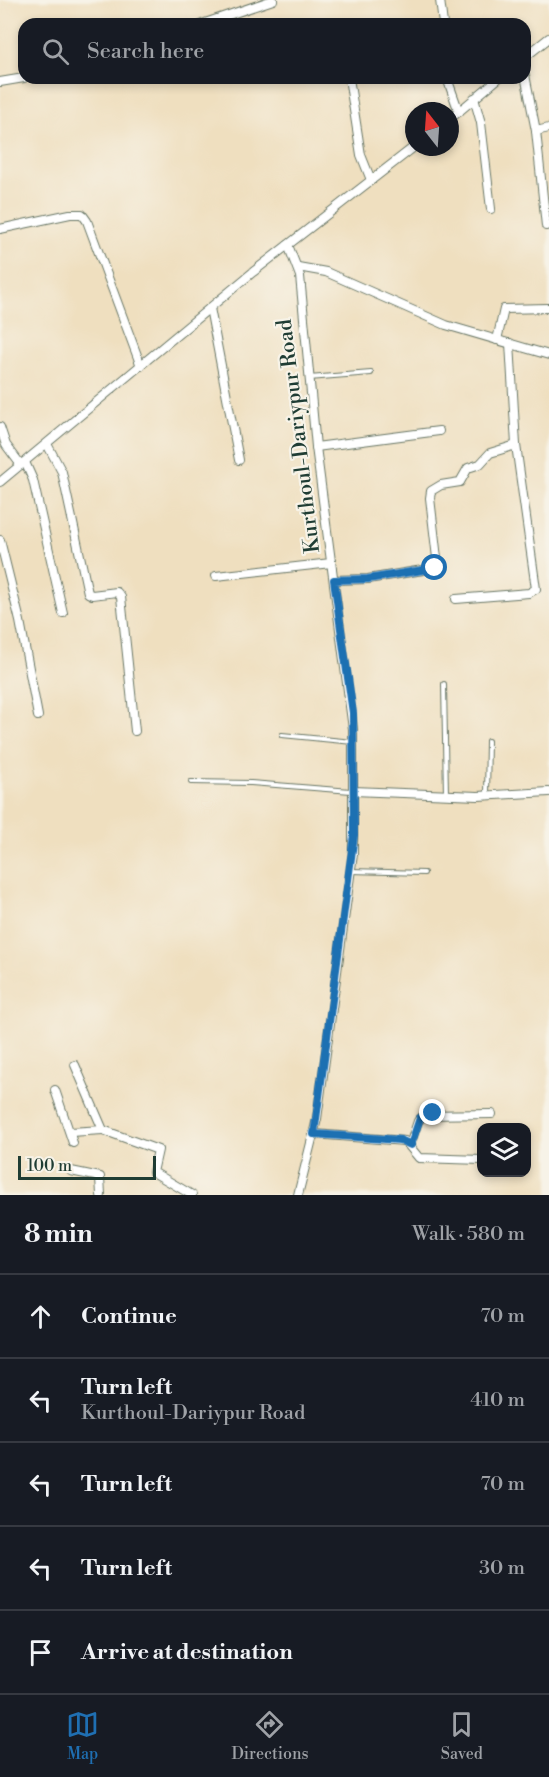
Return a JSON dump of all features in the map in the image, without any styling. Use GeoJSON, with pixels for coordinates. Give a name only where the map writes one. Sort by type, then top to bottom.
{"type":"FeatureCollection","features":[{"type":"Feature","properties":{"kind":"street"},"geometry":{"type":"LineString","coordinates":[[220,18],[273,0]]}},
{"type":"Feature","properties":{"kind":"street"},"geometry":{"type":"LineString","coordinates":[[440,0],[442,18]]}},
{"type":"Feature","properties":{"kind":"street"},"geometry":{"type":"LineString","coordinates":[[531,52],[549,38]]}},
{"type":"Feature","properties":{"kind":"street"},"geometry":{"type":"LineString","coordinates":[[0,82],[18,79]]}},
{"type":"Feature","properties":{"kind":"street"},"geometry":{"type":"LineString","coordinates":[[350,84],[361,155],[371,180]]}},
{"type":"Feature","properties":{"kind":"street"},"geometry":{"type":"LineString","coordinates":[[449,84],[455,102]]}},
{"type":"Feature","properties":{"kind":"street"},"geometry":{"type":"LineString","coordinates":[[459,112],[492,84]]}},
{"type":"Feature","properties":{"kind":"street"},"geometry":{"type":"LineString","coordinates":[[527,84],[536,131],[546,226]]}},
{"type":"Feature","properties":{"kind":"street"},"geometry":{"type":"LineString","coordinates":[[474,98],[481,123],[491,209]]}},
{"type":"Feature","properties":{"kind":"street"},"geometry":{"type":"LineString","coordinates":[[536,131],[549,128]]}},
{"type":"Feature","properties":{"kind":"street"},"geometry":{"type":"LineString","coordinates":[[0,482],[210,308],[405,154]]}},
{"type":"Feature","properties":{"kind":"street"},"geometry":{"type":"LineString","coordinates":[[0,229],[70,214],[82,214],[87,221],[141,366]]}},
{"type":"Feature","properties":{"kind":"street","name":"Kurthoul-Dariypur Road"},"geometry":{"type":"LineString","coordinates":[[288,245],[298,267],[316,447],[339,631],[351,698],[354,835],[314,1134],[298,1195]]}},
{"type":"Feature","properties":{"kind":"street"},"geometry":{"type":"LineString","coordinates":[[298,267],[326,272],[423,316],[549,355]]}},
{"type":"Feature","properties":{"kind":"street"},"geometry":{"type":"LineString","coordinates":[[210,308],[239,460]]}},
{"type":"Feature","properties":{"kind":"street"},"geometry":{"type":"LineString","coordinates":[[497,340],[504,309],[549,308]]}},
{"type":"Feature","properties":{"kind":"street"},"geometry":{"type":"LineString","coordinates":[[456,599],[529,593],[535,590],[516,445],[510,344]]}},
{"type":"Feature","properties":{"kind":"street"},"geometry":{"type":"LineString","coordinates":[[0,427],[6,445],[23,463],[33,480],[63,613]]}},
{"type":"Feature","properties":{"kind":"street"},"geometry":{"type":"LineString","coordinates":[[316,447],[439,431]]}},
{"type":"Feature","properties":{"kind":"street"},"geometry":{"type":"LineString","coordinates":[[47,444],[62,472],[87,592],[92,596],[117,592],[121,597],[135,731]]}},
{"type":"Feature","properties":{"kind":"street"},"geometry":{"type":"LineString","coordinates":[[334,580],[368,579],[435,568],[437,558],[431,491],[441,485],[460,482],[466,469],[480,464],[490,453],[516,445]]}},
{"type":"Feature","properties":{"kind":"street"},"geometry":{"type":"LineString","coordinates":[[0,540],[20,621],[38,716]]}},
{"type":"Feature","properties":{"kind":"street"},"geometry":{"type":"LineString","coordinates":[[216,576],[331,562]]}},
{"type":"Feature","properties":{"kind":"street"},"geometry":{"type":"LineString","coordinates":[[353,791],[446,795],[549,792]]}},
{"type":"Feature","properties":{"kind":"street"},"geometry":{"type":"LineString","coordinates":[[75,1065],[103,1130]]}},
{"type":"Feature","properties":{"kind":"street"},"geometry":{"type":"LineString","coordinates":[[55,1090],[73,1143]]}},
{"type":"Feature","properties":{"kind":"street"},"geometry":{"type":"LineString","coordinates":[[411,1145],[418,1121],[424,1115],[492,1114]]}},
{"type":"Feature","properties":{"kind":"street"},"geometry":{"type":"LineString","coordinates":[[70,1132],[103,1130],[157,1149],[159,1153],[153,1172],[192,1195]]}},
{"type":"Feature","properties":{"kind":"street"},"geometry":{"type":"LineString","coordinates":[[314,1134],[400,1140],[411,1145],[419,1158],[477,1160]]}},
{"type":"Feature","properties":{"kind":"street"},"geometry":{"type":"LineString","coordinates":[[71,1171],[101,1178],[101,1195]]}},
{"type":"Feature","properties":{"kind":"lane"},"geometry":{"type":"LineString","coordinates":[[308,378],[371,373]]}},
{"type":"Feature","properties":{"kind":"lane"},"geometry":{"type":"LineString","coordinates":[[444,684],[446,795]]}},
{"type":"Feature","properties":{"kind":"lane"},"geometry":{"type":"LineString","coordinates":[[282,735],[353,742]]}},
{"type":"Feature","properties":{"kind":"lane"},"geometry":{"type":"LineString","coordinates":[[487,795],[488,741]]}},
{"type":"Feature","properties":{"kind":"lane"},"geometry":{"type":"LineString","coordinates":[[191,782],[241,782],[353,791]]}},
{"type":"Feature","properties":{"kind":"lane"},"geometry":{"type":"LineString","coordinates":[[350,871],[424,873]]}},
{"type":"Feature","properties":{"kind":"route"},"geometry":{"type":"LineString","coordinates":[[433,1113],[420,1118],[411,1145],[400,1140],[314,1134],[354,835],[353,713],[339,631],[334,580],[368,579],[428,571],[435,568]]}}]}
